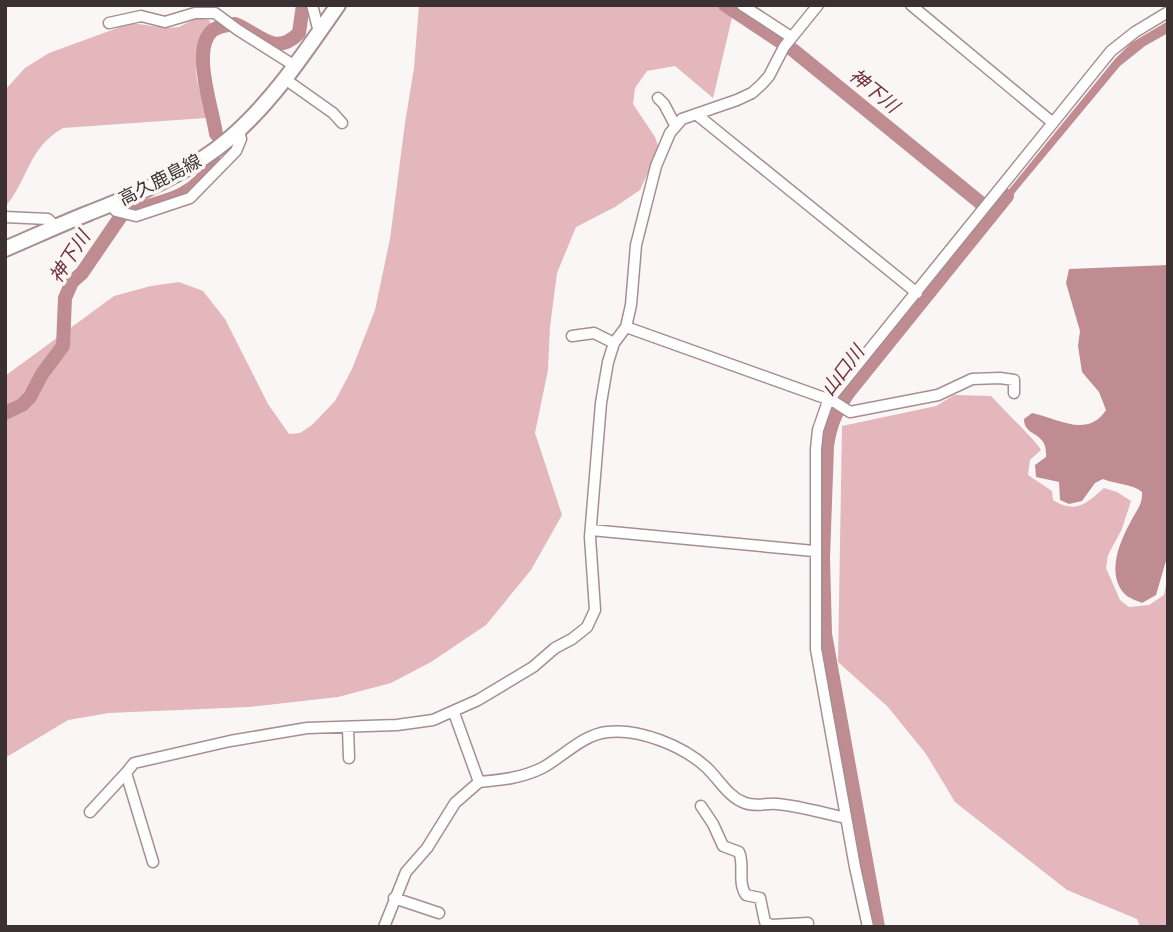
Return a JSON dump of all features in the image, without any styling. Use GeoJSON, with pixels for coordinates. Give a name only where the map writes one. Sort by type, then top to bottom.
{"type":"FeatureCollection","features":[{"type":"Feature","properties":{"kind":"main road","name":"高久鹿島線"},"geometry":{"type":"LineString","coordinates":[[5,249],[56,227],[121,211],[210,153],[234,135],[285,79],[338,5]]}},
{"type":"Feature","properties":{"kind":"street"},"geometry":{"type":"LineString","coordinates":[[312,5],[319,32]]}},
{"type":"Feature","properties":{"kind":"street"},"geometry":{"type":"LineString","coordinates":[[742,5],[788,42]]}},
{"type":"Feature","properties":{"kind":"street"},"geometry":{"type":"LineString","coordinates":[[90,812],[134,763],[230,741],[307,728],[348,729],[433,720],[454,713],[533,667],[555,648],[587,627],[595,610],[591,530],[601,403],[614,343],[626,327],[631,304],[636,245],[656,166],[675,125],[682,119],[752,93],[769,76],[788,42],[818,5]]}},
{"type":"Feature","properties":{"kind":"street"},"geometry":{"type":"LineString","coordinates":[[911,5],[1053,123]]}},
{"type":"Feature","properties":{"kind":"street"},"geometry":{"type":"LineString","coordinates":[[109,23],[128,17],[141,16],[160,22],[174,21],[204,12],[215,13],[295,66]]}},
{"type":"Feature","properties":{"kind":"street"},"geometry":{"type":"LineString","coordinates":[[868,927],[816,649],[814,551],[818,430],[830,401],[1111,51],[1135,32],[1168,12]]}},
{"type":"Feature","properties":{"kind":"street"},"geometry":{"type":"LineString","coordinates":[[285,79],[333,113],[342,124]]}},
{"type":"Feature","properties":{"kind":"street"},"geometry":{"type":"LineString","coordinates":[[657,98],[664,104],[675,125]]}},
{"type":"Feature","properties":{"kind":"street"},"geometry":{"type":"LineString","coordinates":[[696,114],[917,292]]}},
{"type":"Feature","properties":{"kind":"street"},"geometry":{"type":"LineString","coordinates":[[121,211],[158,209],[190,198],[236,151],[241,139],[234,135]]}},
{"type":"Feature","properties":{"kind":"street"},"geometry":{"type":"LineString","coordinates":[[5,217],[48,219],[56,227]]}},
{"type":"Feature","properties":{"kind":"street"},"geometry":{"type":"LineString","coordinates":[[626,327],[830,401],[854,413],[938,395],[981,377],[1014,380],[1014,393]]}},
{"type":"Feature","properties":{"kind":"street"},"geometry":{"type":"LineString","coordinates":[[572,336],[594,333],[614,343]]}},
{"type":"Feature","properties":{"kind":"street"},"geometry":{"type":"LineString","coordinates":[[591,530],[814,551]]}},
{"type":"Feature","properties":{"kind":"street"},"geometry":{"type":"LineString","coordinates":[[454,713],[480,782]]}},
{"type":"Feature","properties":{"kind":"street"},"geometry":{"type":"LineString","coordinates":[[348,729],[349,758]]}},
{"type":"Feature","properties":{"kind":"street"},"geometry":{"type":"LineString","coordinates":[[384,927],[401,878],[427,848],[455,803],[480,782],[530,773],[594,736],[618,731],[649,737],[685,753],[706,767],[735,798],[749,805],[780,804],[846,818]]}},
{"type":"Feature","properties":{"kind":"street"},"geometry":{"type":"LineString","coordinates":[[126,773],[153,862]]}},
{"type":"Feature","properties":{"kind":"street"},"geometry":{"type":"LineString","coordinates":[[701,806],[723,846],[739,852],[742,857],[742,889],[746,895],[760,898],[765,922],[771,925],[808,923]]}},
{"type":"Feature","properties":{"kind":"street"},"geometry":{"type":"LineString","coordinates":[[394,898],[439,913]]}},
{"type":"Feature","properties":{"kind":"shaded area"},"geometry":{"type":"Polygon","coordinates":[[[419,5],[735,5],[713,98],[675,66],[647,71],[635,88],[633,104],[655,137],[659,148],[640,190],[615,207],[576,227],[557,273],[548,370],[535,433],[562,515],[531,570],[486,625],[431,662],[391,683],[338,697],[249,707],[109,713],[68,720],[5,758],[5,376],[114,296],[179,282],[203,291],[225,319],[268,404],[289,434],[300,433],[312,425],[335,401],[352,369],[375,310],[390,239],[414,68],[419,5]]]}},
{"type":"Feature","properties":{"kind":"shaded area"},"geometry":{"type":"Polygon","coordinates":[[[196,18],[209,20],[211,24],[202,37],[196,61],[206,118],[63,128],[42,145],[5,207],[5,90],[25,68],[49,53],[131,23],[167,28],[179,27],[196,18]]]}},
{"type":"Feature","properties":{"kind":"shaded area"},"geometry":{"type":"Polygon","coordinates":[[[1168,21],[1168,33],[1145,46],[1120,66],[998,213],[993,209],[1115,59],[1131,43],[1168,21]]]}},
{"type":"Feature","properties":{"kind":"shaded area"},"geometry":{"type":"Polygon","coordinates":[[[1168,265],[1168,554],[1156,595],[1142,603],[1127,596],[1120,588],[1115,570],[1118,550],[1140,505],[1142,492],[1134,487],[1103,479],[1095,483],[1082,501],[1069,504],[1060,500],[1059,482],[1036,477],[1035,465],[1046,457],[1046,448],[1040,438],[1028,429],[1024,419],[1032,413],[1081,425],[1098,419],[1106,410],[1099,392],[1082,372],[1078,346],[1080,331],[1066,283],[1069,269],[1168,265]]]}},
{"type":"Feature","properties":{"kind":"shaded area"},"geometry":{"type":"Polygon","coordinates":[[[954,395],[991,396],[1026,432],[1041,450],[1030,460],[1028,475],[1052,491],[1053,500],[1074,507],[1092,499],[1104,488],[1131,501],[1122,529],[1108,555],[1106,568],[1120,600],[1129,607],[1149,605],[1164,595],[1168,575],[1168,927],[1140,927],[1137,919],[1067,890],[955,802],[926,754],[888,707],[838,662],[842,426],[936,406],[954,395]]]}},
{"type":"Feature","properties":{"kind":"waterway","name":"神下川"},"geometry":{"type":"LineString","coordinates":[[216,134],[203,64],[206,39],[213,30],[235,24],[274,44],[282,43],[299,33],[303,5]]}},
{"type":"Feature","properties":{"kind":"waterway","name":"神下川"},"geometry":{"type":"LineString","coordinates":[[725,5],[793,50],[993,213]]}},
{"type":"Feature","properties":{"kind":"waterway","name":"神下川"},"geometry":{"type":"LineString","coordinates":[[5,413],[22,405],[30,397],[42,374],[63,346],[65,298],[72,282],[82,273],[121,216],[127,211],[166,201],[188,191],[207,173],[214,161]]}},
{"type":"Feature","properties":{"kind":"waterway","name":"山口川"},"geometry":{"type":"LineString","coordinates":[[878,927],[825,634],[823,558],[828,438],[834,418],[848,393],[1007,196]]}}]}
